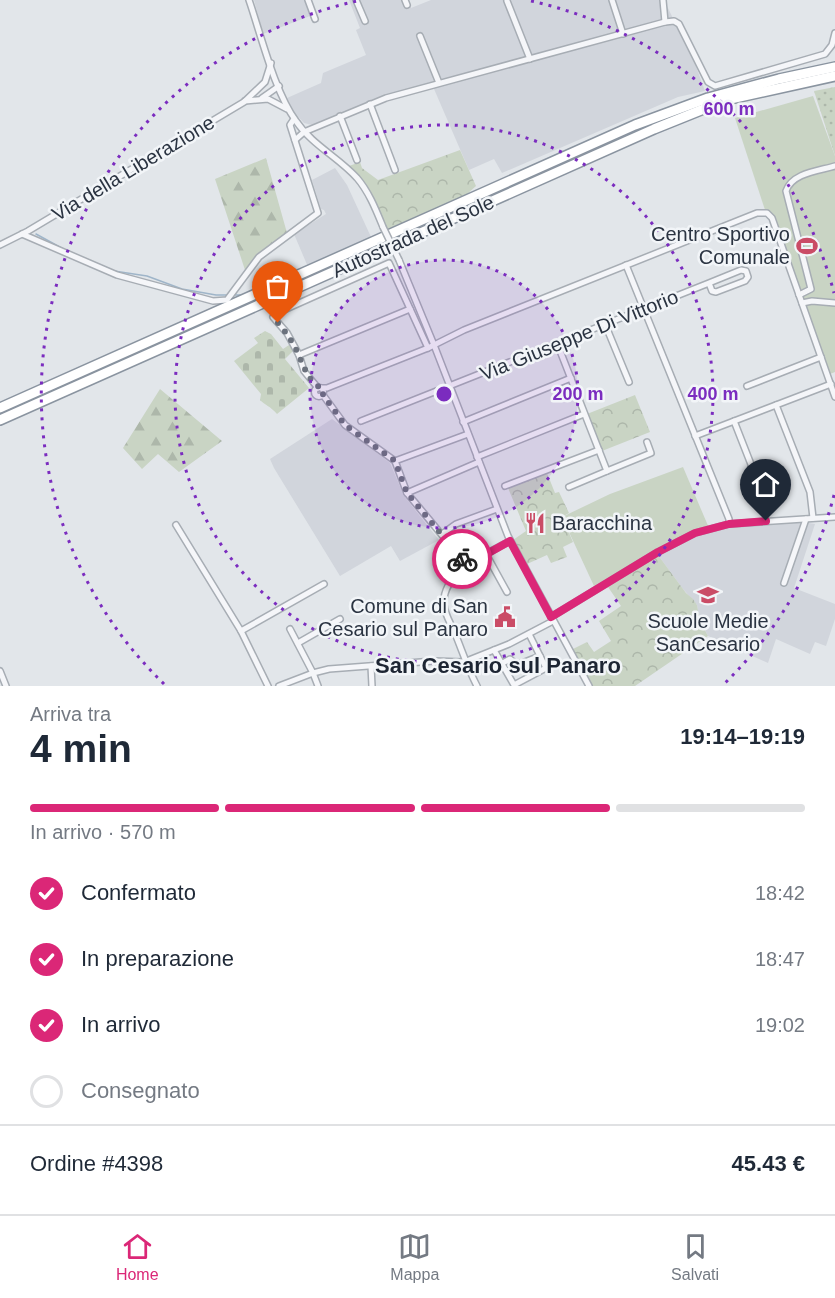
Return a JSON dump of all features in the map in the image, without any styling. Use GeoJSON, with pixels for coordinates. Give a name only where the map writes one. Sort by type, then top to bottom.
{"type":"FeatureCollection","features":[{"type":"Feature","properties":{"kind":"highway","name":"Autostrada del Sole"},"geometry":{"type":"LineString","coordinates":[[0,408],[635,125],[708,98],[835,67]]}},
{"type":"Feature","properties":{"kind":"highway","name":"Autostrada del Sole"},"geometry":{"type":"LineString","coordinates":[[0,420],[654,129],[726,100],[835,76]]}},
{"type":"Feature","properties":{"kind":"street"},"geometry":{"type":"LineString","coordinates":[[249,0],[289,111],[304,132],[356,177],[367,193],[399,260],[434,345],[510,541],[589,686]]}},
{"type":"Feature","properties":{"kind":"street"},"geometry":{"type":"LineString","coordinates":[[308,0],[315,19]]}},
{"type":"Feature","properties":{"kind":"street"},"geometry":{"type":"LineString","coordinates":[[356,0],[365,21]]}},
{"type":"Feature","properties":{"kind":"street"},"geometry":{"type":"LineString","coordinates":[[612,0],[623,34]]}},
{"type":"Feature","properties":{"kind":"street"},"geometry":{"type":"LineString","coordinates":[[663,0],[668,22]]}},
{"type":"Feature","properties":{"kind":"street"},"geometry":{"type":"LineString","coordinates":[[507,1],[530,59]]}},
{"type":"Feature","properties":{"kind":"street"},"geometry":{"type":"LineString","coordinates":[[295,140],[304,132],[386,98],[668,22],[679,24],[708,82],[713,86],[835,49]]}},
{"type":"Feature","properties":{"kind":"street"},"geometry":{"type":"LineString","coordinates":[[828,52],[835,33]]}},
{"type":"Feature","properties":{"kind":"street"},"geometry":{"type":"LineString","coordinates":[[420,36],[439,83]]}},
{"type":"Feature","properties":{"kind":"street","name":"Via della Liberazione"},"geometry":{"type":"LineString","coordinates":[[0,245],[244,102],[261,87],[269,74],[271,63]]}},
{"type":"Feature","properties":{"kind":"street"},"geometry":{"type":"LineString","coordinates":[[261,87],[279,86]]}},
{"type":"Feature","properties":{"kind":"street","name":"Via della Liberazione"},"geometry":{"type":"LineString","coordinates":[[244,102],[261,98],[279,86]]}},
{"type":"Feature","properties":{"kind":"street"},"geometry":{"type":"LineString","coordinates":[[261,98],[277,102],[289,111]]}},
{"type":"Feature","properties":{"kind":"street"},"geometry":{"type":"LineString","coordinates":[[370,105],[395,170]]}},
{"type":"Feature","properties":{"kind":"street"},"geometry":{"type":"LineString","coordinates":[[340,116],[357,160]]}},
{"type":"Feature","properties":{"kind":"street","name":"Via della Liberazione"},"geometry":{"type":"LineString","coordinates":[[22,234],[117,275],[222,302],[231,296],[259,257],[318,213],[290,125],[294,119]]}},
{"type":"Feature","properties":{"kind":"street"},"geometry":{"type":"LineString","coordinates":[[799,295],[811,289],[786,191],[789,183],[795,178],[835,166]]}},
{"type":"Feature","properties":{"kind":"street"},"geometry":{"type":"LineString","coordinates":[[321,390],[757,213],[767,213],[772,218],[835,397]]}},
{"type":"Feature","properties":{"kind":"street"},"geometry":{"type":"LineString","coordinates":[[428,348],[389,263],[276,313],[273,317],[287,333],[299,355],[304,371],[321,390],[345,425],[395,461],[407,493],[467,565]]}},
{"type":"Feature","properties":{"kind":"street"},"geometry":{"type":"LineString","coordinates":[[626,265],[729,519],[729,524]]}},
{"type":"Feature","properties":{"kind":"street","name":"Via Giuseppe Di Vittorio"},"geometry":{"type":"LineString","coordinates":[[361,421],[741,270],[746,271],[748,277],[745,281],[716,292],[712,291],[709,283]]}},
{"type":"Feature","properties":{"kind":"street"},"geometry":{"type":"LineString","coordinates":[[802,303],[812,301],[835,303]]}},
{"type":"Feature","properties":{"kind":"street"},"geometry":{"type":"LineString","coordinates":[[299,355],[410,309]]}},
{"type":"Feature","properties":{"kind":"street"},"geometry":{"type":"LineString","coordinates":[[605,324],[629,382]]}},
{"type":"Feature","properties":{"kind":"street"},"geometry":{"type":"LineString","coordinates":[[429,333],[438,338],[448,338]]}},
{"type":"Feature","properties":{"kind":"street"},"geometry":{"type":"LineString","coordinates":[[438,357],[440,348],[448,338]]}},
{"type":"Feature","properties":{"kind":"street"},"geometry":{"type":"LineString","coordinates":[[557,343],[607,471]]}},
{"type":"Feature","properties":{"kind":"street"},"geometry":{"type":"LineString","coordinates":[[747,386],[821,357]]}},
{"type":"Feature","properties":{"kind":"street"},"geometry":{"type":"LineString","coordinates":[[463,422],[571,378]]}},
{"type":"Feature","properties":{"kind":"street"},"geometry":{"type":"LineString","coordinates":[[695,436],[831,384]]}},
{"type":"Feature","properties":{"kind":"street"},"geometry":{"type":"LineString","coordinates":[[776,405],[810,492],[813,518]]}},
{"type":"Feature","properties":{"kind":"street"},"geometry":{"type":"LineString","coordinates":[[407,493],[478,459],[584,414]]}},
{"type":"Feature","properties":{"kind":"street"},"geometry":{"type":"LineString","coordinates":[[734,421],[765,500]]}},
{"type":"Feature","properties":{"kind":"street"},"geometry":{"type":"LineString","coordinates":[[395,461],[468,434]]}},
{"type":"Feature","properties":{"kind":"street"},"geometry":{"type":"LineString","coordinates":[[569,487],[651,453],[647,442]]}},
{"type":"Feature","properties":{"kind":"street"},"geometry":{"type":"LineString","coordinates":[[505,486],[599,450]]}},
{"type":"Feature","properties":{"kind":"street"},"geometry":{"type":"LineString","coordinates":[[442,534],[456,524],[497,509]]}},
{"type":"Feature","properties":{"kind":"street"},"geometry":{"type":"LineString","coordinates":[[279,686],[329,669],[434,661],[464,662],[529,634],[675,542],[695,533],[729,524],[835,517]]}},
{"type":"Feature","properties":{"kind":"street"},"geometry":{"type":"LineString","coordinates":[[784,583],[806,519]]}},
{"type":"Feature","properties":{"kind":"street"},"geometry":{"type":"LineString","coordinates":[[176,525],[241,631],[268,686]]}},
{"type":"Feature","properties":{"kind":"street"},"geometry":{"type":"LineString","coordinates":[[477,686],[464,662],[445,613],[444,602],[447,589],[467,565],[510,541]]}},
{"type":"Feature","properties":{"kind":"street"},"geometry":{"type":"LineString","coordinates":[[486,554],[507,592]]}},
{"type":"Feature","properties":{"kind":"street"},"geometry":{"type":"LineString","coordinates":[[241,631],[324,584]]}},
{"type":"Feature","properties":{"kind":"street"},"geometry":{"type":"LineString","coordinates":[[298,643],[340,619]]}},
{"type":"Feature","properties":{"kind":"street"},"geometry":{"type":"LineString","coordinates":[[290,628],[318,686]]}},
{"type":"Feature","properties":{"kind":"street"},"geometry":{"type":"LineString","coordinates":[[494,650],[514,686],[546,668],[529,634]]}},
{"type":"Feature","properties":{"kind":"street"},"geometry":{"type":"LineString","coordinates":[[501,664],[510,659],[517,664],[540,656]]}},
{"type":"Feature","properties":{"kind":"street"},"geometry":{"type":"LineString","coordinates":[[370,666],[372,686]]}},
{"type":"Feature","properties":{"kind":"street"},"geometry":{"type":"LineString","coordinates":[[0,671],[6,686]]}},
{"type":"Feature","properties":{"kind":"shaded area"},"geometry":{"type":"Polygon","coordinates":[[[254,0],[304,0],[310,16],[263,34],[254,0]]]}},
{"type":"Feature","properties":{"kind":"shaded area"},"geometry":{"type":"Polygon","coordinates":[[[349,0],[407,0],[411,8],[431,0],[664,0],[694,61],[705,91],[678,97],[502,173],[494,159],[469,170],[431,82],[379,98],[312,125],[304,123],[292,110],[287,98],[321,83],[323,73],[366,55],[356,30],[360,28],[349,0]]]}},
{"type":"Feature","properties":{"kind":"shaded area"},"geometry":{"type":"Polygon","coordinates":[[[335,168],[347,185],[371,237],[308,267],[294,234],[326,214],[321,209],[312,180],[335,168]]]}},
{"type":"Feature","properties":{"kind":"shaded area"},"geometry":{"type":"Polygon","coordinates":[[[332,419],[390,463],[404,496],[439,540],[400,561],[391,546],[340,576],[270,459],[332,419]]]}},
{"type":"Feature","properties":{"kind":"shaded area"},"geometry":{"type":"Polygon","coordinates":[[[797,521],[815,524],[794,588],[835,604],[835,619],[826,646],[815,642],[810,654],[776,639],[768,663],[708,636],[700,621],[697,605],[655,551],[691,534],[733,525],[797,521]]]}},
{"type":"Feature","properties":{"kind":"green space"},"geometry":{"type":"Polygon","coordinates":[[[835,87],[835,156],[814,91],[835,87]]]}},
{"type":"Feature","properties":{"kind":"green space","name":"Centro Sportivo Comunale"},"geometry":{"type":"Polygon","coordinates":[[[813,96],[835,156],[835,372],[830,374],[764,207],[735,118],[813,96]]]}},
{"type":"Feature","properties":{"kind":"green space"},"geometry":{"type":"Polygon","coordinates":[[[460,150],[476,186],[465,196],[388,229],[366,185],[349,166],[360,162],[362,168],[378,180],[460,150]]]}},
{"type":"Feature","properties":{"kind":"green space"},"geometry":{"type":"Polygon","coordinates":[[[266,158],[287,233],[269,245],[245,270],[215,179],[266,158]]]}},
{"type":"Feature","properties":{"kind":"green space"},"geometry":{"type":"Polygon","coordinates":[[[265,331],[271,334],[283,349],[289,345],[293,351],[285,359],[309,388],[277,414],[260,400],[261,394],[234,361],[258,343],[254,338],[265,331]]]}},
{"type":"Feature","properties":{"kind":"green space"},"geometry":{"type":"Polygon","coordinates":[[[160,389],[222,441],[179,472],[158,454],[142,469],[123,448],[160,389]]]}},
{"type":"Feature","properties":{"kind":"green space"},"geometry":{"type":"Polygon","coordinates":[[[635,395],[650,432],[602,451],[587,414],[635,395]]]}},
{"type":"Feature","properties":{"kind":"green space"},"geometry":{"type":"Polygon","coordinates":[[[683,467],[709,528],[664,545],[594,586],[562,517],[610,494],[683,467]]]}},
{"type":"Feature","properties":{"kind":"green space"},"geometry":{"type":"Polygon","coordinates":[[[547,473],[555,493],[559,492],[569,513],[562,517],[573,542],[563,547],[567,557],[551,563],[547,555],[527,564],[513,540],[526,531],[508,488],[547,473]]]}},
{"type":"Feature","properties":{"kind":"green space"},"geometry":{"type":"Polygon","coordinates":[[[658,555],[697,605],[700,621],[708,636],[635,686],[592,686],[571,650],[587,642],[594,652],[611,641],[599,621],[621,606],[608,587],[658,555]]]}},
{"type":"Feature","properties":{"kind":"waterway"},"geometry":{"type":"LineString","coordinates":[[36,234],[67,251]]}},
{"type":"Feature","properties":{"kind":"waterway"},"geometry":{"type":"LineString","coordinates":[[74,254],[114,271],[147,276],[182,289],[227,295]]}},
{"type":"Feature","properties":{"kind":"waterway"},"geometry":{"type":"LineString","coordinates":[[232,295],[240,295]]}},
{"type":"Feature","properties":{"kind":"way so far"},"geometry":{"type":"LineString","coordinates":[[278,323],[287,333],[299,355],[304,371],[318,388],[323,389],[323,395],[345,425],[395,461],[407,493],[462,559]]}},
{"type":"Feature","properties":{"kind":"place","name":"Centro Sportivo Comunale"},"geometry":{"type":"Point","coordinates":[807,246]}},
{"type":"Feature","properties":{"kind":"place","name":"Baracchina"},"geometry":{"type":"Point","coordinates":[535,523]}},
{"type":"Feature","properties":{"kind":"place","name":"Scuole Medie SanCesario"},"geometry":{"type":"Point","coordinates":[708,595]}},
{"type":"Feature","properties":{"kind":"place","name":"Comune di San Cesario sul Panaro"},"geometry":{"type":"Point","coordinates":[505,617]}},
{"type":"Feature","properties":{"kind":"district","name":"San Cesario sul Panaro"},"geometry":{"type":"Point","coordinates":[498,665]}},
{"type":"Feature","properties":{"kind":"route"},"geometry":{"type":"LineString","coordinates":[[462,559],[467,565],[510,541],[551,617],[675,542],[695,533],[729,524],[766,521]]}}]}
